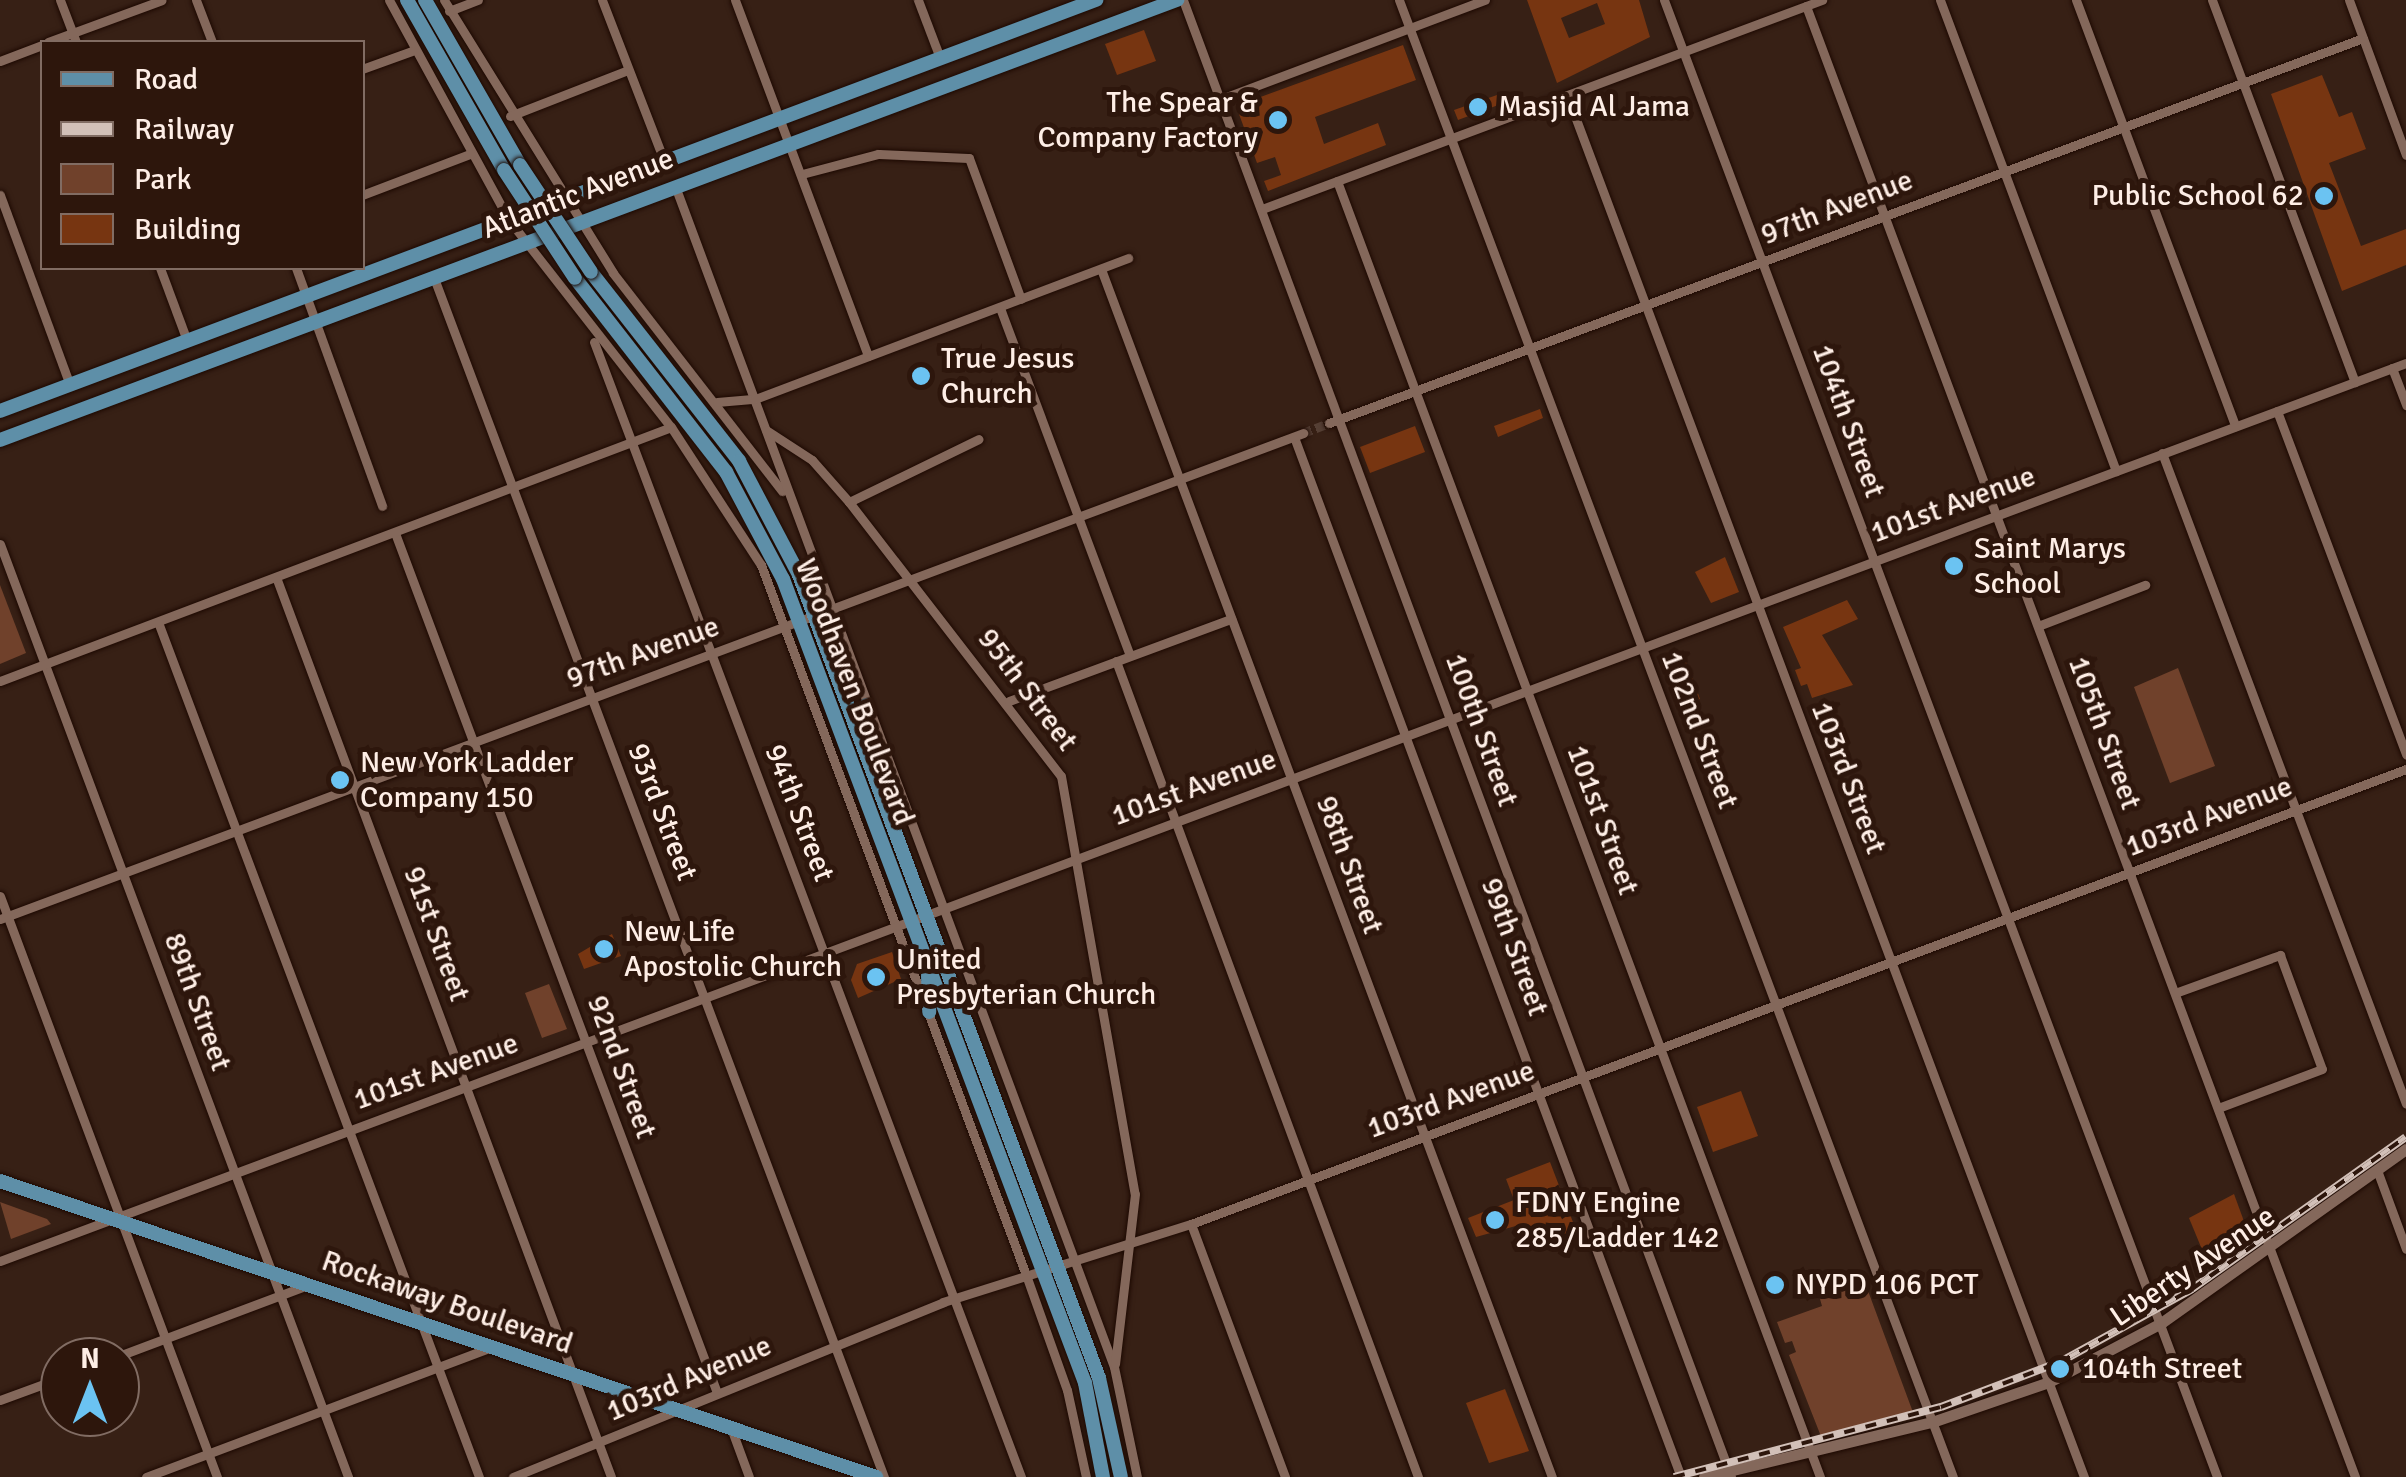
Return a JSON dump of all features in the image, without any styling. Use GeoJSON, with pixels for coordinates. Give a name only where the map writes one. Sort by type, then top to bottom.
{"type":"FeatureCollection","features":[{"type":"Feature","properties":{"kind":"main road","name":"Woodhaven Boulevard"},"geometry":{"type":"LineString","coordinates":[[407,0],[504,170],[575,278],[726,472],[808,619],[904,923],[928,965],[1034,1273],[1085,1383],[1103,1477]]}},
{"type":"Feature","properties":{"kind":"main road","name":"Woodhaven Boulevard"},"geometry":{"type":"LineString","coordinates":[[425,0],[520,165],[591,272],[738,461],[862,740],[1058,1266],[1110,1414],[1121,1477]]}},
{"type":"Feature","properties":{"kind":"main road","name":"Atlantic Avenue"},"geometry":{"type":"LineString","coordinates":[[0,410],[940,58],[1058,7],[1096,0]]}},
{"type":"Feature","properties":{"kind":"main road","name":"Atlantic Avenue"},"geometry":{"type":"LineString","coordinates":[[0,440],[1180,0]]}},
{"type":"Feature","properties":{"kind":"main road"},"geometry":{"type":"LineString","coordinates":[[862,740],[866,705]]}},
{"type":"Feature","properties":{"kind":"main road"},"geometry":{"type":"LineString","coordinates":[[928,965],[929,1012]]}},
{"type":"Feature","properties":{"kind":"main road","name":"Rockaway Boulevard"},"geometry":{"type":"LineString","coordinates":[[0,1181],[119,1218],[876,1477]]}},
{"type":"Feature","properties":{"kind":"street"},"geometry":{"type":"LineString","coordinates":[[60,0],[74,38],[162,0]]}},
{"type":"Feature","properties":{"kind":"street"},"geometry":{"type":"LineString","coordinates":[[196,0],[211,40]]}},
{"type":"Feature","properties":{"kind":"street"},"geometry":{"type":"LineString","coordinates":[[388,0],[412,52],[508,220]]}},
{"type":"Feature","properties":{"kind":"street","name":"Woodhaven Boulevard"},"geometry":{"type":"LineString","coordinates":[[444,0],[510,116],[564,200],[787,497]]}},
{"type":"Feature","properties":{"kind":"street"},"geometry":{"type":"LineString","coordinates":[[449,11],[478,0]]}},
{"type":"Feature","properties":{"kind":"street"},"geometry":{"type":"LineString","coordinates":[[602,0],[664,161]]}},
{"type":"Feature","properties":{"kind":"street"},"geometry":{"type":"LineString","coordinates":[[918,0],[940,58]]}},
{"type":"Feature","properties":{"kind":"street","name":"100th Street"},"geometry":{"type":"LineString","coordinates":[[1180,0],[1222,99],[1333,421],[1450,719],[1730,1474]]}},
{"type":"Feature","properties":{"kind":"street","name":"102nd Street"},"geometry":{"type":"LineString","coordinates":[[1399,0],[1952,1477]]}},
{"type":"Feature","properties":{"kind":"street"},"geometry":{"type":"LineString","coordinates":[[1222,99],[1485,0]]}},
{"type":"Feature","properties":{"kind":"street","name":"104th Street"},"geometry":{"type":"LineString","coordinates":[[1664,0],[2216,1477]]}},
{"type":"Feature","properties":{"kind":"street"},"geometry":{"type":"LineString","coordinates":[[1262,209],[1822,0]]}},
{"type":"Feature","properties":{"kind":"street"},"geometry":{"type":"LineString","coordinates":[[1940,0],[2116,471]]}},
{"type":"Feature","properties":{"kind":"street"},"geometry":{"type":"LineString","coordinates":[[2076,0],[2235,426]]}},
{"type":"Feature","properties":{"kind":"street"},"geometry":{"type":"LineString","coordinates":[[2212,0],[2355,382]]}},
{"type":"Feature","properties":{"kind":"street"},"geometry":{"type":"LineString","coordinates":[[2349,0],[2406,155]]}},
{"type":"Feature","properties":{"kind":"street"},"geometry":{"type":"LineString","coordinates":[[739,1],[868,356]]}},
{"type":"Feature","properties":{"kind":"street","name":"105th Street"},"geometry":{"type":"LineString","coordinates":[[1806,6],[2355,1477]]}},
{"type":"Feature","properties":{"kind":"street","name":"97th Avenue"},"geometry":{"type":"LineString","coordinates":[[1333,421],[2363,38]]}},
{"type":"Feature","properties":{"kind":"street"},"geometry":{"type":"LineString","coordinates":[[0,61],[40,46]]}},
{"type":"Feature","properties":{"kind":"street"},"geometry":{"type":"LineString","coordinates":[[365,67],[412,52]]}},
{"type":"Feature","properties":{"kind":"street"},"geometry":{"type":"LineString","coordinates":[[510,116],[628,70]]}},
{"type":"Feature","properties":{"kind":"street","name":"103rd Street"},"geometry":{"type":"LineString","coordinates":[[1567,95],[2084,1477]]}},
{"type":"Feature","properties":{"kind":"street"},"geometry":{"type":"LineString","coordinates":[[365,194],[470,154]]}},
{"type":"Feature","properties":{"kind":"street"},"geometry":{"type":"LineString","coordinates":[[802,174],[878,154],[970,158],[1021,299]]}},
{"type":"Feature","properties":{"kind":"street","name":"101st Street"},"geometry":{"type":"LineString","coordinates":[[1337,181],[1820,1477]]}},
{"type":"Feature","properties":{"kind":"street"},"geometry":{"type":"LineString","coordinates":[[675,186],[764,428]]}},
{"type":"Feature","properties":{"kind":"street"},"geometry":{"type":"LineString","coordinates":[[0,194],[70,386]]}},
{"type":"Feature","properties":{"kind":"street","name":"Woodhaven Boulevard"},"geometry":{"type":"LineString","coordinates":[[508,220],[591,335],[671,426],[761,565],[904,923],[929,1012],[1034,1273],[1067,1390],[1086,1477]]}},
{"type":"Feature","properties":{"kind":"street"},"geometry":{"type":"LineString","coordinates":[[716,402],[755,399],[1128,258]]}},
{"type":"Feature","properties":{"kind":"street"},"geometry":{"type":"LineString","coordinates":[[161,270],[186,338]]}},
{"type":"Feature","properties":{"kind":"street"},"geometry":{"type":"LineString","coordinates":[[297,270],[382,506]]}},
{"type":"Feature","properties":{"kind":"street","name":"98th Street"},"geometry":{"type":"LineString","coordinates":[[1100,270],[1552,1477]]}},
{"type":"Feature","properties":{"kind":"street","name":"93rd Street"},"geometry":{"type":"LineString","coordinates":[[434,278],[884,1477]]}},
{"type":"Feature","properties":{"kind":"street"},"geometry":{"type":"LineString","coordinates":[[1000,308],[1130,656]]}},
{"type":"Feature","properties":{"kind":"street","name":"94th Street"},"geometry":{"type":"LineString","coordinates":[[591,335],[1021,1477]]}},
{"type":"Feature","properties":{"kind":"street","name":"101st Avenue"},"geometry":{"type":"LineString","coordinates":[[2,1260],[2406,362]]}},
{"type":"Feature","properties":{"kind":"street"},"geometry":{"type":"LineString","coordinates":[[2392,368],[2406,405]]}},
{"type":"Feature","properties":{"kind":"street"},"geometry":{"type":"LineString","coordinates":[[2277,411],[2406,755]]}},
{"type":"Feature","properties":{"kind":"street"},"geometry":{"type":"LineString","coordinates":[[0,681],[514,489],[671,426]]}},
{"type":"Feature","properties":{"kind":"street","name":"Woodhaven Boulevard"},"geometry":{"type":"LineString","coordinates":[[764,428],[1114,1367],[1137,1477]]}},
{"type":"Feature","properties":{"kind":"street","name":"95th Street"},"geometry":{"type":"LineString","coordinates":[[764,428],[812,460],[849,502],[1056,763],[1078,858],[1133,1184],[1134,1244],[1114,1367]]}},
{"type":"Feature","properties":{"kind":"street","name":"97th Avenue"},"geometry":{"type":"LineString","coordinates":[[4,918],[1299,435]]}},
{"type":"Feature","properties":{"kind":"street","name":"99th Street"},"geometry":{"type":"LineString","coordinates":[[1299,435],[1681,1477]]}},
{"type":"Feature","properties":{"kind":"street"},"geometry":{"type":"LineString","coordinates":[[849,502],[979,439]]}},
{"type":"Feature","properties":{"kind":"street"},"geometry":{"type":"LineString","coordinates":[[2162,454],[2406,1104]]}},
{"type":"Feature","properties":{"kind":"street","name":"92nd Street"},"geometry":{"type":"LineString","coordinates":[[395,533],[717,1393]]}},
{"type":"Feature","properties":{"kind":"street","name":"89th Street"},"geometry":{"type":"LineString","coordinates":[[0,544],[348,1477]]}},
{"type":"Feature","properties":{"kind":"street","name":"91st Street"},"geometry":{"type":"LineString","coordinates":[[276,577],[612,1477]]}},
{"type":"Feature","properties":{"kind":"street"},"geometry":{"type":"LineString","coordinates":[[2038,626],[2144,585]]}},
{"type":"Feature","properties":{"kind":"street"},"geometry":{"type":"LineString","coordinates":[[1009,701],[1231,618]]}},
{"type":"Feature","properties":{"kind":"street"},"geometry":{"type":"LineString","coordinates":[[158,622],[479,1477]]}},
{"type":"Feature","properties":{"kind":"street"},"geometry":{"type":"LineString","coordinates":[[1116,661],[1418,1477]]}},
{"type":"Feature","properties":{"kind":"street","name":"103rd Avenue"},"geometry":{"type":"LineString","coordinates":[[513,1477],[954,1298],[1191,1224],[2406,769]]}},
{"type":"Feature","properties":{"kind":"street"},"geometry":{"type":"LineString","coordinates":[[0,896],[4,918],[217,1477]]}},
{"type":"Feature","properties":{"kind":"street"},"geometry":{"type":"LineString","coordinates":[[2175,993],[2280,954],[2322,1069],[2218,1108]]}},
{"type":"Feature","properties":{"kind":"street","name":"Liberty Avenue"},"geometry":{"type":"LineString","coordinates":[[1704,1477],[1730,1474],[1932,1422],[2049,1382],[2161,1324],[2406,1149]]}},
{"type":"Feature","properties":{"kind":"street"},"geometry":{"type":"LineString","coordinates":[[2377,1170],[2406,1248]]}},
{"type":"Feature","properties":{"kind":"street"},"geometry":{"type":"LineString","coordinates":[[1191,1224],[1285,1477]]}},
{"type":"Feature","properties":{"kind":"street"},"geometry":{"type":"LineString","coordinates":[[0,1246],[2,1260]]}},
{"type":"Feature","properties":{"kind":"street"},"geometry":{"type":"LineString","coordinates":[[140,1348],[309,1285]]}},
{"type":"Feature","properties":{"kind":"street"},"geometry":{"type":"LineString","coordinates":[[146,1477],[494,1346]]}},
{"type":"Feature","properties":{"kind":"street"},"geometry":{"type":"LineString","coordinates":[[0,1400],[40,1385]]}},
{"type":"Feature","properties":{"kind":"street"},"geometry":{"type":"LineString","coordinates":[[731,1428],[749,1477]]}},
{"type":"Feature","properties":{"kind":"green space"},"geometry":{"type":"Polygon","coordinates":[[[0,585],[26,653],[0,664],[0,585]]]}},
{"type":"Feature","properties":{"kind":"green space"},"geometry":{"type":"Polygon","coordinates":[[[2178,668],[2215,766],[2170,783],[2134,687],[2178,668]]]}},
{"type":"Feature","properties":{"kind":"green space"},"geometry":{"type":"Polygon","coordinates":[[[549,984],[567,1029],[542,1038],[525,993],[549,984]]]}},
{"type":"Feature","properties":{"kind":"green space"},"geometry":{"type":"Polygon","coordinates":[[[0,1202],[47,1219],[51,1224],[11,1239],[0,1202]]]}},
{"type":"Feature","properties":{"kind":"green space"},"geometry":{"type":"Polygon","coordinates":[[[1864,1280],[1914,1415],[1822,1439],[1789,1355],[1796,1352],[1792,1341],[1785,1343],[1777,1322],[1822,1306],[1818,1292],[1864,1280]]]}},
{"type":"Feature","properties":{"kind":"building"},"geometry":{"type":"Polygon","coordinates":[[[1527,0],[1639,0],[1650,37],[1557,83],[1527,0]],[[1597,3],[1561,18],[1569,38],[1605,24],[1597,3]]]}},
{"type":"Feature","properties":{"kind":"building"},"geometry":{"type":"Polygon","coordinates":[[[1144,30],[1156,61],[1117,75],[1105,44],[1144,30]]]}},
{"type":"Feature","properties":{"kind":"building","name":"The Spear & Company Factory"},"geometry":{"type":"Polygon","coordinates":[[[1403,45],[1416,80],[1315,117],[1324,144],[1378,123],[1386,145],[1268,191],[1264,181],[1281,175],[1275,157],[1257,163],[1236,106],[1403,45]]]}},
{"type":"Feature","properties":{"kind":"building","name":"Public School 62"},"geometry":{"type":"Polygon","coordinates":[[[2322,75],[2339,117],[2352,112],[2366,149],[2329,163],[2361,246],[2406,229],[2406,265],[2342,291],[2271,94],[2322,75]]]}},
{"type":"Feature","properties":{"kind":"building","name":"Masjid Al Jama"},"geometry":{"type":"Polygon","coordinates":[[[1497,95],[1501,104],[1458,120],[1454,110],[1497,95]]]}},
{"type":"Feature","properties":{"kind":"building"},"geometry":{"type":"Polygon","coordinates":[[[1540,409],[1543,418],[1498,437],[1494,426],[1540,409]]]}},
{"type":"Feature","properties":{"kind":"building"},"geometry":{"type":"Polygon","coordinates":[[[1415,426],[1425,452],[1370,473],[1360,447],[1415,426]]]}},
{"type":"Feature","properties":{"kind":"building"},"geometry":{"type":"Polygon","coordinates":[[[1725,557],[1739,592],[1711,603],[1695,572],[1725,557]]]}},
{"type":"Feature","properties":{"kind":"building"},"geometry":{"type":"Polygon","coordinates":[[[1847,600],[1858,619],[1822,635],[1853,685],[1812,698],[1807,684],[1801,686],[1795,670],[1801,668],[1783,627],[1847,600]]]}},
{"type":"Feature","properties":{"kind":"building"},"geometry":{"type":"Polygon","coordinates":[[[1683,654],[1700,699],[1678,708],[1661,662],[1683,654]]]}},
{"type":"Feature","properties":{"kind":"building","name":"New Life Apostolic Church"},"geometry":{"type":"Polygon","coordinates":[[[612,934],[621,956],[584,969],[578,954],[612,934]]]}},
{"type":"Feature","properties":{"kind":"building","name":"United Presbyterian Church"},"geometry":{"type":"Polygon","coordinates":[[[892,952],[901,979],[858,998],[851,980],[857,964],[892,952]]]}},
{"type":"Feature","properties":{"kind":"building"},"geometry":{"type":"Polygon","coordinates":[[[1741,1091],[1758,1136],[1713,1152],[1697,1107],[1741,1091]]]}},
{"type":"Feature","properties":{"kind":"building"},"geometry":{"type":"Polygon","coordinates":[[[1550,1162],[1576,1230],[1531,1247],[1523,1224],[1476,1237],[1468,1218],[1514,1200],[1506,1179],[1550,1162]]]}},
{"type":"Feature","properties":{"kind":"building"},"geometry":{"type":"Polygon","coordinates":[[[2234,1194],[2249,1235],[2208,1264],[2189,1218],[2234,1194]]]}},
{"type":"Feature","properties":{"kind":"building"},"geometry":{"type":"Polygon","coordinates":[[[1505,1389],[1529,1451],[1489,1463],[1466,1403],[1505,1389]]]}},
{"type":"Feature","properties":{"kind":"tunnel"},"geometry":{"type":"LineString","coordinates":[[1303,433],[1329,423]]}},
{"type":"Feature","properties":{"kind":"railway"},"geometry":{"type":"LineString","coordinates":[[1674,1477],[1941,1407],[2060,1362],[2192,1289],[2406,1137]]}},
{"type":"Feature","properties":{"kind":"place","name":"Masjid Al Jama"},"geometry":{"type":"Point","coordinates":[1478,107]}},
{"type":"Feature","properties":{"kind":"place","name":"The Spear & Company Factory"},"geometry":{"type":"Point","coordinates":[1278,120]}},
{"type":"Feature","properties":{"kind":"place","name":"Public School 62"},"geometry":{"type":"Point","coordinates":[2324,196]}},
{"type":"Feature","properties":{"kind":"place","name":"True Jesus Church"},"geometry":{"type":"Point","coordinates":[921,376]}},
{"type":"Feature","properties":{"kind":"place","name":"Saint Marys School"},"geometry":{"type":"Point","coordinates":[1954,566]}},
{"type":"Feature","properties":{"kind":"place","name":"New York Ladder Company 150"},"geometry":{"type":"Point","coordinates":[340,780]}},
{"type":"Feature","properties":{"kind":"place","name":"New Life Apostolic Church"},"geometry":{"type":"Point","coordinates":[604,949]}},
{"type":"Feature","properties":{"kind":"place","name":"United Presbyterian Church"},"geometry":{"type":"Point","coordinates":[876,977]}},
{"type":"Feature","properties":{"kind":"place","name":"FDNY Engine 285/Ladder 142"},"geometry":{"type":"Point","coordinates":[1495,1220]}},
{"type":"Feature","properties":{"kind":"place","name":"NYPD 106 PCT"},"geometry":{"type":"Point","coordinates":[1775,1285]}},
{"type":"Feature","properties":{"kind":"place","name":"104th Street"},"geometry":{"type":"Point","coordinates":[2060,1369]}}]}
